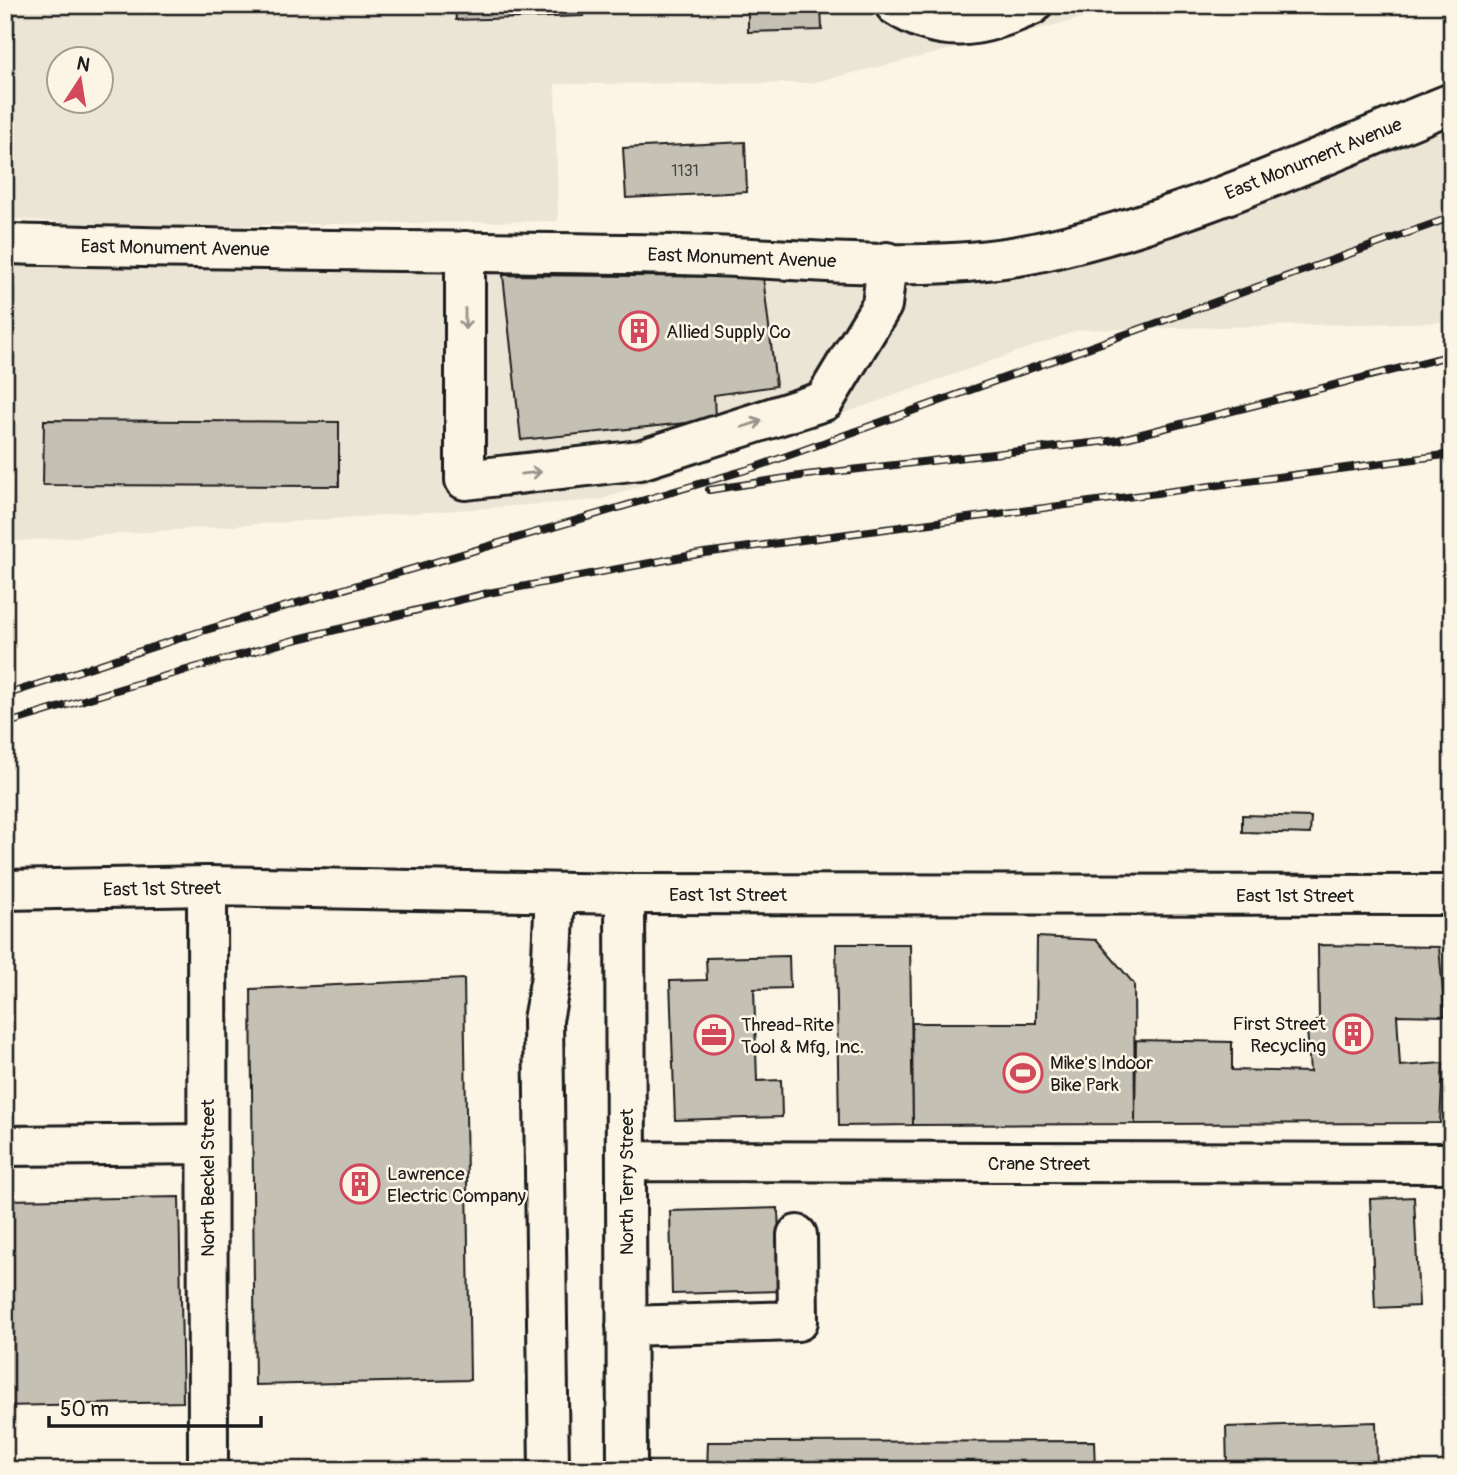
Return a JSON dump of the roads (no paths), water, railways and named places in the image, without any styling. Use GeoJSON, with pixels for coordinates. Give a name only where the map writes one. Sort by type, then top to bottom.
{"type":"FeatureCollection","features":[{"type":"Feature","properties":{"kind":"street"},"geometry":{"type":"LineString","coordinates":[[895,5],[943,28],[1000,19],[1032,5]]}},
{"type":"Feature","properties":{"kind":"street","name":"East Monument Avenue"},"geometry":{"type":"LineString","coordinates":[[5,244],[465,251],[887,262],[977,261],[1032,253],[1126,230],[1452,103]]}},
{"type":"Feature","properties":{"kind":"street"},"geometry":{"type":"LineString","coordinates":[[465,251],[465,480],[640,460],[824,401],[882,305],[887,262]]}},
{"type":"Feature","properties":{"kind":"street","name":"East 1st Street"},"geometry":{"type":"LineString","coordinates":[[5,890],[207,886],[625,894],[1452,895]]}},
{"type":"Feature","properties":{"kind":"street","name":"North Beckel Street"},"geometry":{"type":"LineString","coordinates":[[207,886],[208,1470]]}},
{"type":"Feature","properties":{"kind":"street"},"geometry":{"type":"LineString","coordinates":[[549,1470],[543,1020],[551,977],[555,893]]}},
{"type":"Feature","properties":{"kind":"street","name":"North Terry Street"},"geometry":{"type":"LineString","coordinates":[[625,894],[627,1470]]}},
{"type":"Feature","properties":{"kind":"street"},"geometry":{"type":"LineString","coordinates":[[5,1146],[207,1144]]}},
{"type":"Feature","properties":{"kind":"street","name":"Crane Street"},"geometry":{"type":"LineString","coordinates":[[626,1161],[1452,1163]]}},
{"type":"Feature","properties":{"kind":"street"},"geometry":{"type":"LineString","coordinates":[[626,1326],[798,1321],[797,1235]]}},
{"type":"Feature","properties":{"kind":"railway"},"geometry":{"type":"LineString","coordinates":[[5,695],[199,632],[756,467],[1452,217]]}},
{"type":"Feature","properties":{"kind":"railway"},"geometry":{"type":"LineString","coordinates":[[709,490],[806,475],[1118,440],[1452,355]]}},
{"type":"Feature","properties":{"kind":"railway"},"geometry":{"type":"LineString","coordinates":[[5,724],[294,640],[488,593],[704,553],[1452,454]]}},
{"type":"Feature","properties":{"kind":"place","name":"Allied Supply Co"},"geometry":{"type":"Point","coordinates":[639,331]}},
{"type":"Feature","properties":{"kind":"place","name":"First Street Recycling"},"geometry":{"type":"Point","coordinates":[1353,1034]}},
{"type":"Feature","properties":{"kind":"place","name":"Thread-Rite Tool & Mfg, Inc."},"geometry":{"type":"Point","coordinates":[714,1035]}},
{"type":"Feature","properties":{"kind":"place","name":"Mike's Indoor Bike Park"},"geometry":{"type":"Point","coordinates":[1023,1073]}},
{"type":"Feature","properties":{"kind":"place","name":"Lawrence Electric Company"},"geometry":{"type":"Point","coordinates":[360,1184]}}]}
